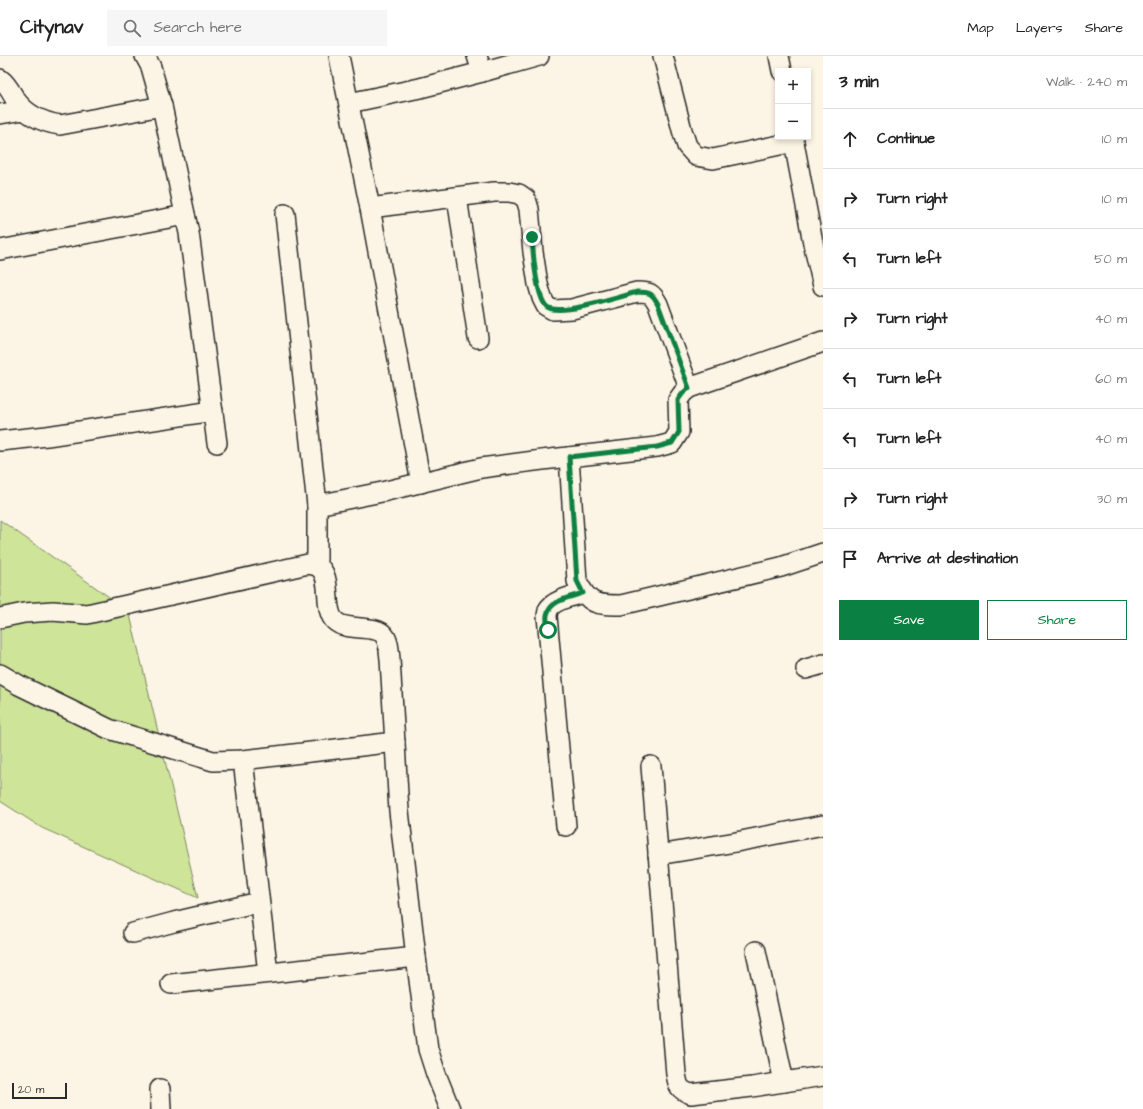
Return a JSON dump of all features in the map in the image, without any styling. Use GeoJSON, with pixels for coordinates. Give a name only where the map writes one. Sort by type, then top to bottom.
{"type":"FeatureCollection","features":[{"type":"Feature","properties":{"kind":"street"},"geometry":{"type":"LineString","coordinates":[[146,56],[151,67],[162,106],[185,215],[217,443]]}},
{"type":"Feature","properties":{"kind":"street"},"geometry":{"type":"LineString","coordinates":[[339,56],[370,208],[421,483]]}},
{"type":"Feature","properties":{"kind":"street"},"geometry":{"type":"LineString","coordinates":[[349,103],[420,88],[480,64],[539,56]]}},
{"type":"Feature","properties":{"kind":"street"},"geometry":{"type":"LineString","coordinates":[[663,56],[687,146],[696,156],[713,159],[794,140],[813,243],[823,286]]}},
{"type":"Feature","properties":{"kind":"street"},"geometry":{"type":"LineString","coordinates":[[779,56],[781,68]]}},
{"type":"Feature","properties":{"kind":"street"},"geometry":{"type":"LineString","coordinates":[[0,79],[4,82],[24,110],[41,121],[60,125],[162,106]]}},
{"type":"Feature","properties":{"kind":"street"},"geometry":{"type":"LineString","coordinates":[[0,114],[24,110]]}},
{"type":"Feature","properties":{"kind":"street"},"geometry":{"type":"LineString","coordinates":[[370,208],[494,192],[519,194],[526,199],[529,209],[538,284],[546,306],[553,310],[572,309],[637,292],[647,292],[653,296],[658,304],[689,388]]}},
{"type":"Feature","properties":{"kind":"street"},"geometry":{"type":"LineString","coordinates":[[457,197],[478,338]]}},
{"type":"Feature","properties":{"kind":"street"},"geometry":{"type":"LineString","coordinates":[[285,214],[317,505],[317,566]]}},
{"type":"Feature","properties":{"kind":"street"},"geometry":{"type":"LineString","coordinates":[[0,250],[185,215]]}},
{"type":"Feature","properties":{"kind":"street"},"geometry":{"type":"LineString","coordinates":[[317,505],[382,492],[481,468],[657,447],[672,443],[679,432],[678,400],[689,388],[823,342]]}},
{"type":"Feature","properties":{"kind":"street"},"geometry":{"type":"LineString","coordinates":[[0,441],[47,436],[213,411]]}},
{"type":"Feature","properties":{"kind":"street"},"geometry":{"type":"LineString","coordinates":[[569,457],[577,581],[583,593],[591,601],[602,604],[621,604],[781,567],[823,553]]}},
{"type":"Feature","properties":{"kind":"street"},"geometry":{"type":"LineString","coordinates":[[0,618],[24,613],[53,611],[87,614],[308,564],[317,566],[324,573],[329,612],[333,620],[339,624],[379,631],[384,634],[387,639],[390,658],[399,811],[428,1049],[450,1109]]}},
{"type":"Feature","properties":{"kind":"street"},"geometry":{"type":"LineString","coordinates":[[566,826],[547,616],[549,609],[555,604],[564,599],[583,593]]}},
{"type":"Feature","properties":{"kind":"street"},"geometry":{"type":"LineString","coordinates":[[0,674],[19,685],[109,729],[212,761],[243,760],[395,742]]}},
{"type":"Feature","properties":{"kind":"street"},"geometry":{"type":"LineString","coordinates":[[243,760],[268,973]]}},
{"type":"Feature","properties":{"kind":"street"},"geometry":{"type":"LineString","coordinates":[[651,766],[678,1084],[683,1091],[691,1094],[752,1087],[823,1076]]}},
{"type":"Feature","properties":{"kind":"street"},"geometry":{"type":"LineString","coordinates":[[658,855],[823,825]]}},
{"type":"Feature","properties":{"kind":"street"},"geometry":{"type":"LineString","coordinates":[[133,933],[188,918],[259,902]]}},
{"type":"Feature","properties":{"kind":"street"},"geometry":{"type":"LineString","coordinates":[[756,951],[784,1082]]}},
{"type":"Feature","properties":{"kind":"street"},"geometry":{"type":"LineString","coordinates":[[171,984],[416,957]]}},
{"type":"Feature","properties":{"kind":"street"},"geometry":{"type":"LineString","coordinates":[[160,1089],[161,1109]]}},
{"type":"Feature","properties":{"kind":"green space"},"geometry":{"type":"Polygon","coordinates":[[[0,520],[129,611],[198,898],[42,828],[0,801],[0,520]]]}},
{"type":"Feature","properties":{"kind":"route"},"geometry":{"type":"LineString","coordinates":[[532,237],[538,284],[542,298],[546,306],[553,310],[572,309],[637,292],[647,292],[653,296],[658,304],[689,388],[678,400],[679,432],[672,443],[657,447],[569,457],[577,581],[583,593],[564,599],[549,609],[547,616],[548,630]]}}]}
